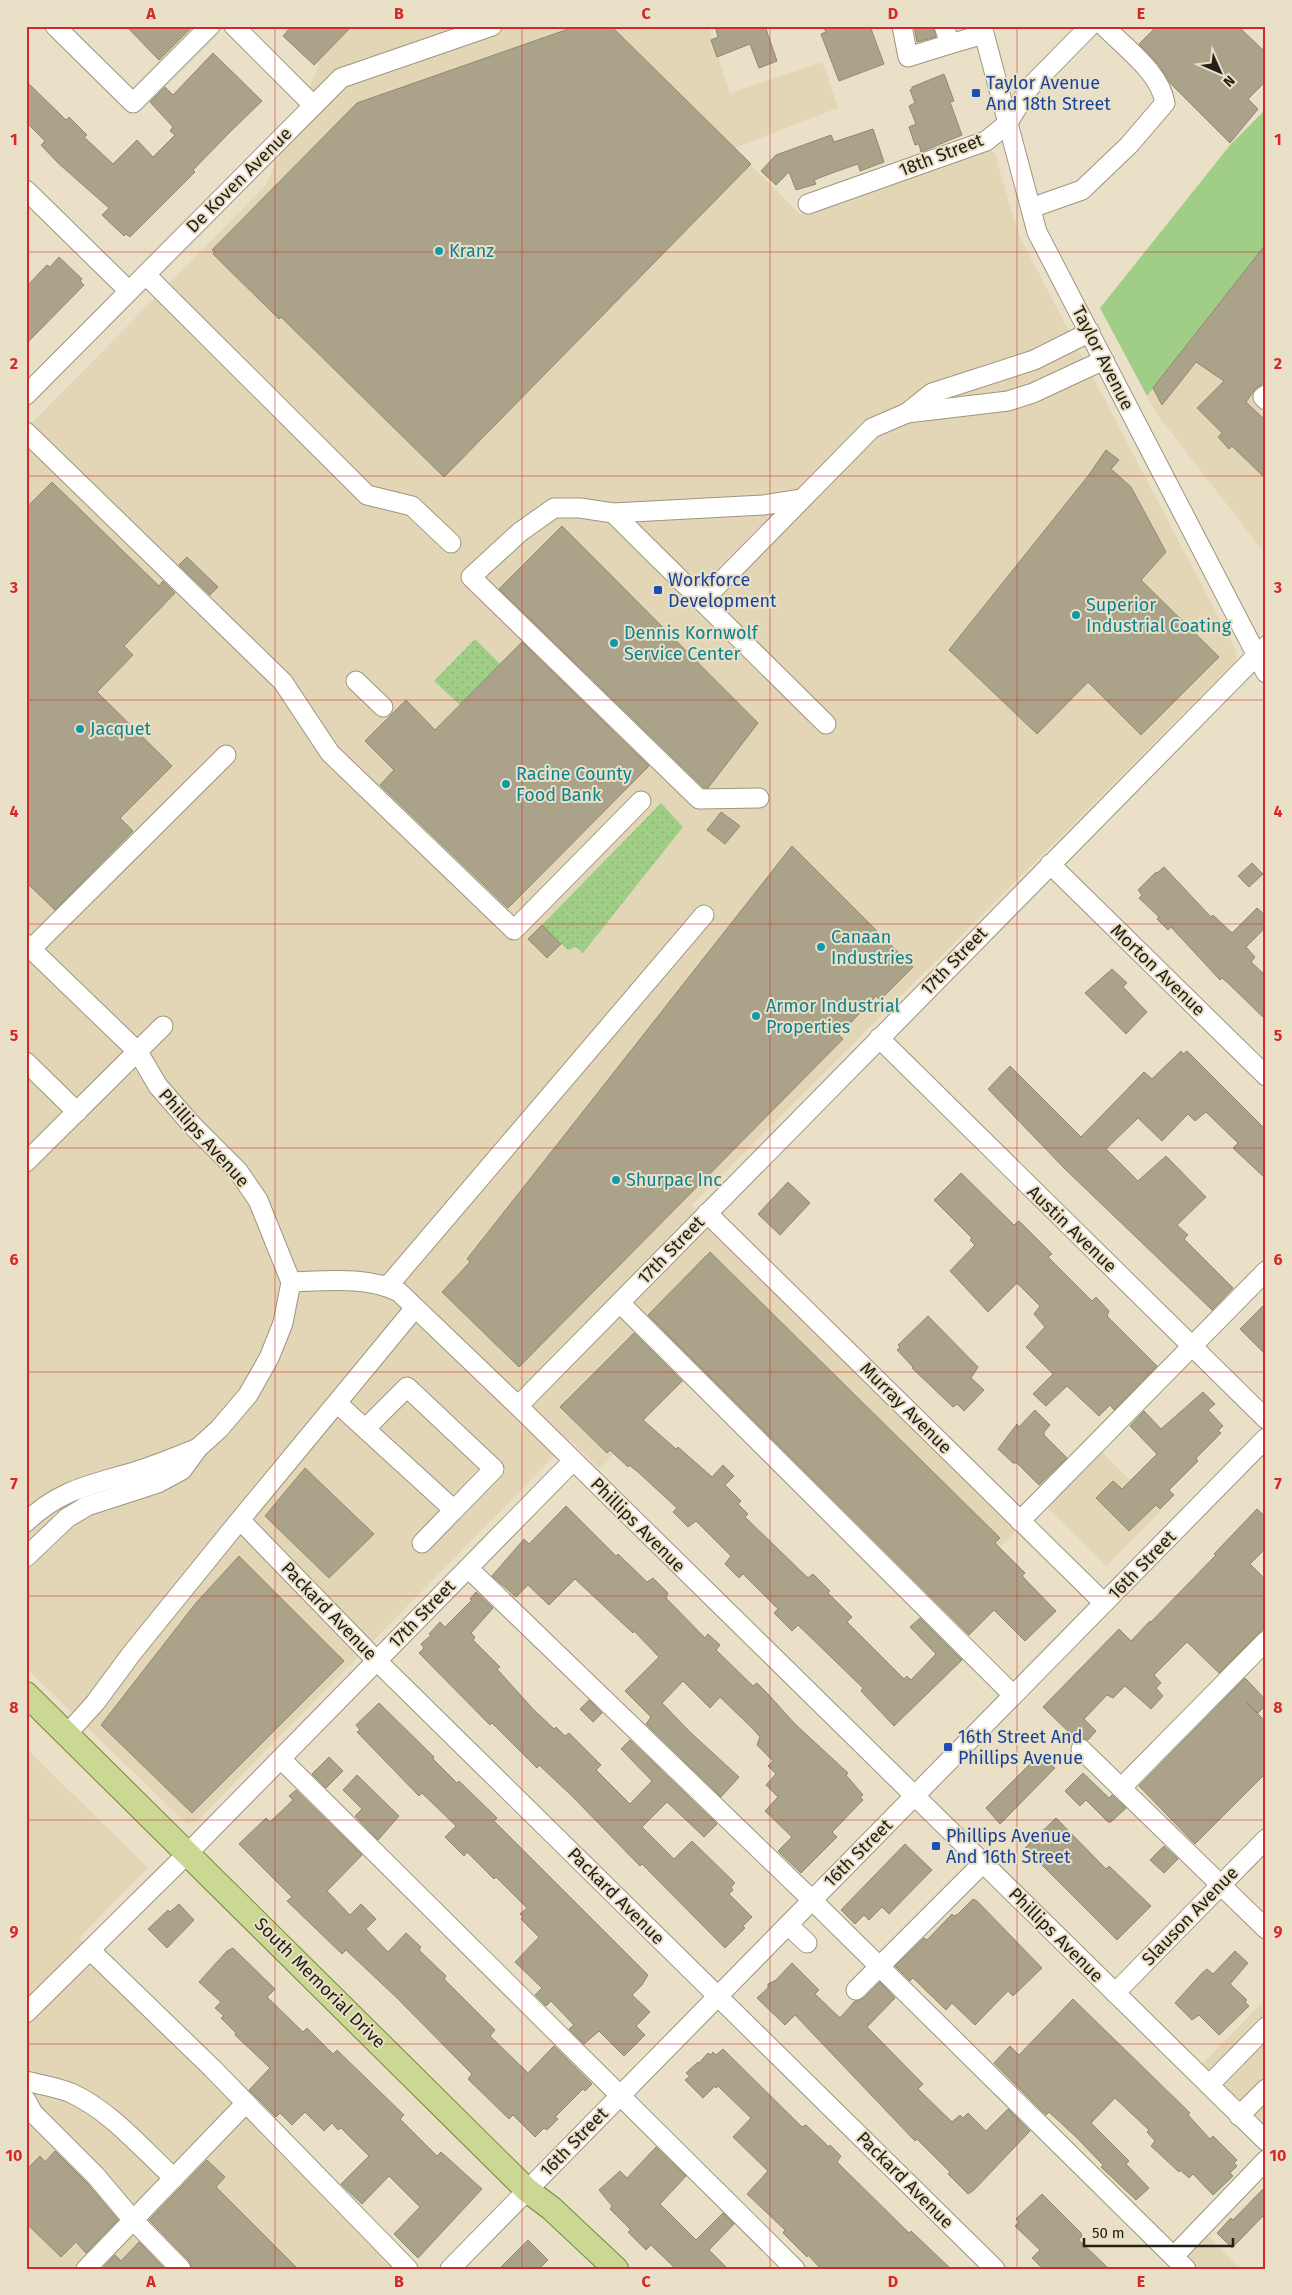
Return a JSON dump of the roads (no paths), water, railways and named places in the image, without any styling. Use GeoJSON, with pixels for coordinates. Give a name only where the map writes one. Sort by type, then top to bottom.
{"type":"FeatureCollection","features":[{"type":"Feature","properties":{"kind":"main road","name":"South Memorial Drive"},"geometry":{"type":"LineString","coordinates":[[26,1694],[527,2190],[551,2208],[616,2269]]}},
{"type":"Feature","properties":{"kind":"street"},"geometry":{"type":"LineString","coordinates":[[55,26],[133,103],[210,26]]}},
{"type":"Feature","properties":{"kind":"street"},"geometry":{"type":"LineString","coordinates":[[234,26],[314,105]]}},
{"type":"Feature","properties":{"kind":"street","name":"De Koven Avenue"},"geometry":{"type":"LineString","coordinates":[[26,395],[341,78],[492,26]]}},
{"type":"Feature","properties":{"kind":"street"},"geometry":{"type":"LineString","coordinates":[[902,26],[908,57],[947,35],[982,30]]}},
{"type":"Feature","properties":{"kind":"street","name":"18th Street"},"geometry":{"type":"LineString","coordinates":[[808,204],[986,141],[1007,124],[1030,87],[1090,26]]}},
{"type":"Feature","properties":{"kind":"street"},"geometry":{"type":"LineString","coordinates":[[1031,208],[1082,190],[1129,145],[1165,103],[1163,92],[1152,75],[1104,26]]}},
{"type":"Feature","properties":{"kind":"street","name":"Taylor Avenue"},"geometry":{"type":"LineString","coordinates":[[982,30],[1037,232],[1261,650],[1266,673]]}},
{"type":"Feature","properties":{"kind":"street"},"geometry":{"type":"LineString","coordinates":[[29,199],[129,292]]}},
{"type":"Feature","properties":{"kind":"street"},"geometry":{"type":"LineString","coordinates":[[146,275],[367,495],[412,506],[451,543]]}},
{"type":"Feature","properties":{"kind":"street"},"geometry":{"type":"LineString","coordinates":[[702,601],[872,428],[907,413],[932,393],[1034,360],[1090,332]]}},
{"type":"Feature","properties":{"kind":"street"},"geometry":{"type":"LineString","coordinates":[[907,413],[1008,401],[1033,393],[1104,360]]}},
{"type":"Feature","properties":{"kind":"street"},"geometry":{"type":"LineString","coordinates":[[1266,395],[1263,397],[1266,400]]}},
{"type":"Feature","properties":{"kind":"street"},"geometry":{"type":"LineString","coordinates":[[26,432],[283,682],[330,753],[514,930],[641,801]]}},
{"type":"Feature","properties":{"kind":"street"},"geometry":{"type":"LineString","coordinates":[[759,798],[699,799],[471,577],[520,532],[554,508],[580,508],[613,513],[763,505],[802,499]]}},
{"type":"Feature","properties":{"kind":"street"},"geometry":{"type":"LineString","coordinates":[[613,513],[826,724]]}},
{"type":"Feature","properties":{"kind":"street","name":"17th Street"},"geometry":{"type":"LineString","coordinates":[[518,1406],[1261,650]]}},
{"type":"Feature","properties":{"kind":"street"},"geometry":{"type":"LineString","coordinates":[[356,680],[383,707]]}},
{"type":"Feature","properties":{"kind":"street"},"geometry":{"type":"LineString","coordinates":[[29,946],[226,755]]}},
{"type":"Feature","properties":{"kind":"street","name":"Morton Avenue"},"geometry":{"type":"LineString","coordinates":[[1050,864],[1266,1076]]}},
{"type":"Feature","properties":{"kind":"street"},"geometry":{"type":"LineString","coordinates":[[388,1286],[704,915]]}},
{"type":"Feature","properties":{"kind":"street","name":"Phillips Avenue"},"geometry":{"type":"LineString","coordinates":[[29,946],[138,1052],[158,1086],[192,1125],[238,1171],[258,1200],[291,1282],[334,1281],[371,1283],[388,1286],[399,1292],[518,1406],[1266,2141]]}},
{"type":"Feature","properties":{"kind":"street"},"geometry":{"type":"LineString","coordinates":[[26,1162],[163,1026]]}},
{"type":"Feature","properties":{"kind":"street","name":"Austin Avenue"},"geometry":{"type":"LineString","coordinates":[[879,1038],[1266,1419]]}},
{"type":"Feature","properties":{"kind":"street"},"geometry":{"type":"LineString","coordinates":[[26,1062],[77,1112]]}},
{"type":"Feature","properties":{"kind":"street","name":"Murray Avenue"},"geometry":{"type":"LineString","coordinates":[[708,1213],[1104,1603]]}},
{"type":"Feature","properties":{"kind":"street"},"geometry":{"type":"LineString","coordinates":[[1020,1520],[1266,1271]]}},
{"type":"Feature","properties":{"kind":"street"},"geometry":{"type":"LineString","coordinates":[[26,1557],[67,1518],[104,1500],[158,1483],[182,1470],[198,1448],[219,1429],[248,1395],[269,1358],[283,1323],[291,1282]]}},
{"type":"Feature","properties":{"kind":"street"},"geometry":{"type":"LineString","coordinates":[[620,1303],[1013,1695]]}},
{"type":"Feature","properties":{"kind":"street"},"geometry":{"type":"LineString","coordinates":[[67,1734],[95,1704],[132,1653],[415,1308]]}},
{"type":"Feature","properties":{"kind":"street"},"geometry":{"type":"LineString","coordinates":[[366,1428],[407,1388],[494,1469],[422,1542]]}},
{"type":"Feature","properties":{"kind":"street"},"geometry":{"type":"LineString","coordinates":[[338,1404],[454,1510]]}},
{"type":"Feature","properties":{"kind":"street","name":"16th Street"},"geometry":{"type":"LineString","coordinates":[[450,2269],[1266,1438]]}},
{"type":"Feature","properties":{"kind":"street"},"geometry":{"type":"LineString","coordinates":[[26,1522],[43,1506],[75,1489],[138,1471],[198,1448]]}},
{"type":"Feature","properties":{"kind":"street","name":"17th Street"},"geometry":{"type":"LineString","coordinates":[[26,2012],[188,1853],[573,1460]]}},
{"type":"Feature","properties":{"kind":"street","name":"Packard Avenue"},"geometry":{"type":"LineString","coordinates":[[241,1521],[377,1661],[995,2269]]}},
{"type":"Feature","properties":{"kind":"street"},"geometry":{"type":"LineString","coordinates":[[468,1568],[880,1966],[1180,2263],[1266,2160]]}},
{"type":"Feature","properties":{"kind":"street"},"geometry":{"type":"LineString","coordinates":[[1121,1788],[1266,1641]]}},
{"type":"Feature","properties":{"kind":"street"},"geometry":{"type":"LineString","coordinates":[[1081,1749],[1266,1929]]}},
{"type":"Feature","properties":{"kind":"street"},"geometry":{"type":"LineString","coordinates":[[280,1759],[795,2269]]}},
{"type":"Feature","properties":{"kind":"street","name":"Slauson Avenue"},"geometry":{"type":"LineString","coordinates":[[1114,1993],[1266,1839]]}},
{"type":"Feature","properties":{"kind":"street"},"geometry":{"type":"LineString","coordinates":[[856,1990],[983,1863]]}},
{"type":"Feature","properties":{"kind":"street"},"geometry":{"type":"LineString","coordinates":[[788,1925],[807,1943]]}},
{"type":"Feature","properties":{"kind":"street"},"geometry":{"type":"LineString","coordinates":[[90,1950],[246,2103],[408,2269]]}},
{"type":"Feature","properties":{"kind":"street"},"geometry":{"type":"LineString","coordinates":[[1208,2085],[1266,2027]]}},
{"type":"Feature","properties":{"kind":"street"},"geometry":{"type":"LineString","coordinates":[[26,2081],[69,2092],[85,2100],[106,2116],[174,2178]]}},
{"type":"Feature","properties":{"kind":"street"},"geometry":{"type":"LineString","coordinates":[[1240,2116],[1266,2089]]}},
{"type":"Feature","properties":{"kind":"street"},"geometry":{"type":"LineString","coordinates":[[26,2100],[33,2113],[95,2175],[133,2220],[181,2269]]}},
{"type":"Feature","properties":{"kind":"street"},"geometry":{"type":"LineString","coordinates":[[86,2269],[246,2103]]}},
{"type":"Feature","properties":{"kind":"place","name":"Taylor Avenue And 18th Street"},"geometry":{"type":"Point","coordinates":[976,93]}},
{"type":"Feature","properties":{"kind":"place","name":"Kranz"},"geometry":{"type":"Point","coordinates":[439,251]}},
{"type":"Feature","properties":{"kind":"place","name":"Workforce Development"},"geometry":{"type":"Point","coordinates":[658,590]}},
{"type":"Feature","properties":{"kind":"place","name":"Superior Industrial Coating"},"geometry":{"type":"Point","coordinates":[1076,615]}},
{"type":"Feature","properties":{"kind":"place","name":"Dennis Kornwolf Service Center"},"geometry":{"type":"Point","coordinates":[614,643]}},
{"type":"Feature","properties":{"kind":"place","name":"Jacquet"},"geometry":{"type":"Point","coordinates":[80,729]}},
{"type":"Feature","properties":{"kind":"place","name":"Racine County Food Bank"},"geometry":{"type":"Point","coordinates":[506,784]}},
{"type":"Feature","properties":{"kind":"place","name":"Canaan Industries"},"geometry":{"type":"Point","coordinates":[821,947]}},
{"type":"Feature","properties":{"kind":"place","name":"Armor Industrial Properties"},"geometry":{"type":"Point","coordinates":[756,1016]}},
{"type":"Feature","properties":{"kind":"place","name":"Shurpac Inc"},"geometry":{"type":"Point","coordinates":[616,1180]}},
{"type":"Feature","properties":{"kind":"place","name":"16th Street And Phillips Avenue"},"geometry":{"type":"Point","coordinates":[948,1747]}},
{"type":"Feature","properties":{"kind":"place","name":"Phillips Avenue And 16th Street"},"geometry":{"type":"Point","coordinates":[936,1846]}}]}
